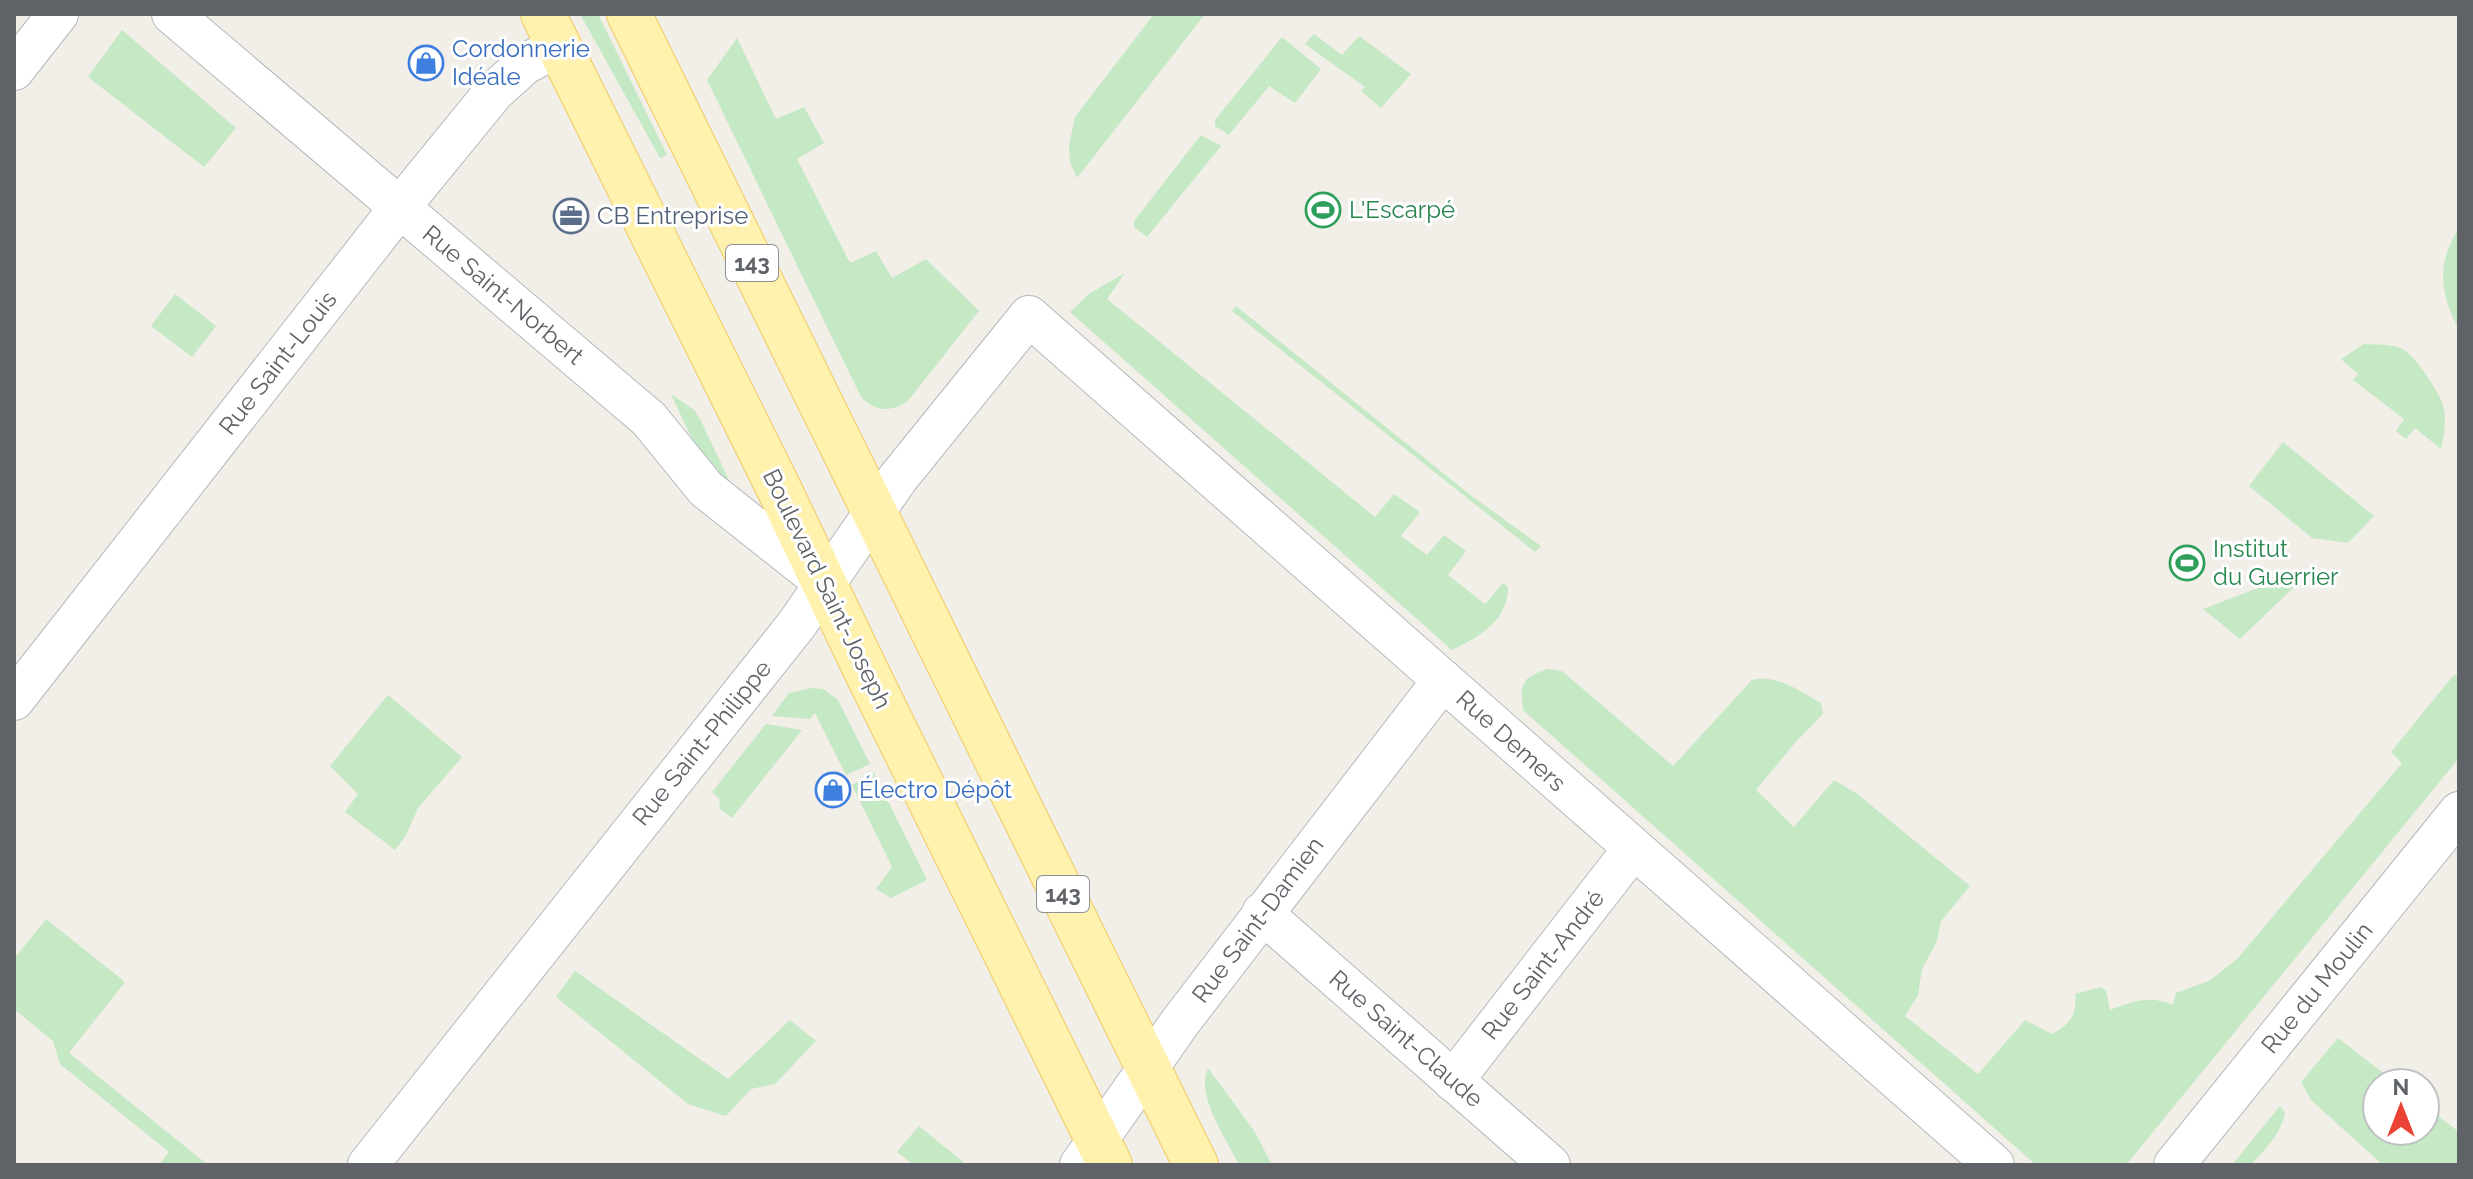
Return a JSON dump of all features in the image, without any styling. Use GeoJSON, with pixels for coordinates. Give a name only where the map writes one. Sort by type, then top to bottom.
{"type":"FeatureCollection","features":[{"type":"Feature","properties":{"kind":"main road","name":"143"},"geometry":{"type":"LineString","coordinates":[[629,14],[1196,1165]]}},
{"type":"Feature","properties":{"kind":"main road","name":"Boulevard Saint-Joseph"},"geometry":{"type":"LineString","coordinates":[[552,30],[826,584],[1096,1157]]}},
{"type":"Feature","properties":{"kind":"street"},"geometry":{"type":"LineString","coordinates":[[14,70],[58,14]]}},
{"type":"Feature","properties":{"kind":"street","name":"Rue Saint-Norbert"},"geometry":{"type":"LineString","coordinates":[[172,14],[649,419],[706,489],[826,584]]}},
{"type":"Feature","properties":{"kind":"street","name":"Rue Saint-Louis"},"geometry":{"type":"LineString","coordinates":[[14,700],[400,207],[507,78],[525,64],[552,30]]}},
{"type":"Feature","properties":{"kind":"street","name":"Rue Saint-Philippe"},"geometry":{"type":"LineString","coordinates":[[368,1165],[797,624],[898,478],[1029,316]]}},
{"type":"Feature","properties":{"kind":"street","name":"Rue Demers"},"geometry":{"type":"LineString","coordinates":[[1029,316],[1994,1165]]}},
{"type":"Feature","properties":{"kind":"street","name":"Rue Saint-Damien"},"geometry":{"type":"LineString","coordinates":[[1096,1157],[1148,1068],[1262,913],[1443,680]]}},
{"type":"Feature","properties":{"kind":"street","name":"Rue du Moulin"},"geometry":{"type":"LineString","coordinates":[[2174,1165],[2455,824]]}},
{"type":"Feature","properties":{"kind":"street","name":"Rue Saint-André"},"geometry":{"type":"LineString","coordinates":[[1453,1081],[1633,849]]}},
{"type":"Feature","properties":{"kind":"street","name":"Rue Saint-Claude"},"geometry":{"type":"LineString","coordinates":[[1262,913],[1550,1165]]}},
{"type":"Feature","properties":{"kind":"green space"},"geometry":{"type":"Polygon","coordinates":[[[580,14],[598,14],[667,155],[660,158],[580,14]]]}},
{"type":"Feature","properties":{"kind":"green space"},"geometry":{"type":"Polygon","coordinates":[[[1154,14],[1205,14],[1077,178],[1070,163],[1069,145],[1075,117],[1154,14]]]}},
{"type":"Feature","properties":{"kind":"green space"},"geometry":{"type":"Polygon","coordinates":[[[122,30],[236,128],[204,167],[88,77],[122,30]]]}},
{"type":"Feature","properties":{"kind":"green space"},"geometry":{"type":"Polygon","coordinates":[[[1314,34],[1342,55],[1359,36],[1411,74],[1381,108],[1361,91],[1365,87],[1305,44],[1314,34]]]}},
{"type":"Feature","properties":{"kind":"green space"},"geometry":{"type":"Polygon","coordinates":[[[1282,37],[1321,69],[1295,103],[1269,86],[1229,135],[1215,126],[1215,120],[1282,37]]]}},
{"type":"Feature","properties":{"kind":"green space"},"geometry":{"type":"Polygon","coordinates":[[[737,38],[776,119],[804,107],[824,143],[797,159],[850,263],[876,251],[892,278],[926,259],[979,311],[907,402],[888,409],[877,408],[861,397],[707,80],[737,38]]]}},
{"type":"Feature","properties":{"kind":"green space"},"geometry":{"type":"Polygon","coordinates":[[[1201,135],[1221,146],[1147,237],[1134,227],[1134,221],[1201,135]]]}},
{"type":"Feature","properties":{"kind":"green space"},"geometry":{"type":"Polygon","coordinates":[[[2459,228],[2459,330],[2448,304],[2443,279],[2447,254],[2459,228]]]}},
{"type":"Feature","properties":{"kind":"green space"},"geometry":{"type":"Polygon","coordinates":[[[1125,273],[1107,299],[1375,517],[1394,494],[1420,512],[1401,536],[1427,555],[1444,535],[1466,551],[1448,575],[1485,604],[1503,583],[1508,587],[1503,609],[1490,626],[1452,650],[1070,312],[1089,294],[1125,273]]]}},
{"type":"Feature","properties":{"kind":"green space"},"geometry":{"type":"Polygon","coordinates":[[[175,294],[216,326],[192,357],[151,326],[175,294]]]}},
{"type":"Feature","properties":{"kind":"green space"},"geometry":{"type":"Polygon","coordinates":[[[1236,306],[1469,494],[1541,546],[1535,552],[1232,311],[1236,306]]]}},
{"type":"Feature","properties":{"kind":"green space"},"geometry":{"type":"Polygon","coordinates":[[[2364,344],[2402,349],[2422,369],[2443,405],[2445,422],[2441,449],[2415,428],[2406,439],[2396,431],[2404,419],[2353,380],[2358,374],[2341,359],[2364,344]]]}},
{"type":"Feature","properties":{"kind":"green space"},"geometry":{"type":"Polygon","coordinates":[[[671,394],[694,410],[700,419],[737,497],[705,467],[671,394]]]}},
{"type":"Feature","properties":{"kind":"green space"},"geometry":{"type":"Polygon","coordinates":[[[2283,442],[2374,516],[2348,543],[2312,538],[2249,486],[2283,442]]]}},
{"type":"Feature","properties":{"kind":"green space"},"geometry":{"type":"Polygon","coordinates":[[[2287,577],[2298,583],[2240,639],[2203,609],[2287,577]]]}},
{"type":"Feature","properties":{"kind":"green space"},"geometry":{"type":"Polygon","coordinates":[[[1548,669],[1562,671],[1673,766],[1752,680],[1779,681],[1821,703],[1823,714],[1756,790],[1794,827],[1834,780],[1856,793],[1970,886],[1941,921],[1937,941],[1922,969],[1918,995],[1905,1016],[1978,1074],[2025,1020],[2052,1034],[2063,1027],[2074,1013],[2075,994],[2101,987],[2106,991],[2110,1010],[2142,1000],[2173,1005],[2176,993],[2211,980],[2238,958],[2402,763],[2391,752],[2453,676],[2459,673],[2459,758],[2126,1165],[2036,1165],[1523,710],[1524,683],[1532,675],[1548,669]]]}},
{"type":"Feature","properties":{"kind":"green space"},"geometry":{"type":"Polygon","coordinates":[[[823,689],[838,700],[870,764],[846,775],[815,713],[810,719],[772,716],[789,693],[823,689]]]}},
{"type":"Feature","properties":{"kind":"green space"},"geometry":{"type":"Polygon","coordinates":[[[388,695],[462,757],[418,808],[406,835],[395,850],[345,812],[358,794],[330,766],[388,695]]]}},
{"type":"Feature","properties":{"kind":"green space"},"geometry":{"type":"Polygon","coordinates":[[[766,724],[802,730],[732,818],[720,809],[719,798],[712,792],[766,724]]]}},
{"type":"Feature","properties":{"kind":"green space"},"geometry":{"type":"Polygon","coordinates":[[[874,773],[927,880],[891,898],[876,889],[892,867],[852,785],[874,773]]]}},
{"type":"Feature","properties":{"kind":"green space"},"geometry":{"type":"Polygon","coordinates":[[[46,919],[125,982],[69,1053],[208,1165],[159,1165],[169,1152],[60,1064],[53,1041],[14,1009],[14,959],[46,919]]]}},
{"type":"Feature","properties":{"kind":"green space"},"geometry":{"type":"Polygon","coordinates":[[[575,971],[728,1079],[790,1020],[816,1041],[775,1084],[751,1089],[726,1116],[688,1104],[556,997],[575,971]]]}},
{"type":"Feature","properties":{"kind":"green space"},"geometry":{"type":"Polygon","coordinates":[[[2338,1038],[2375,1067],[2361,1067],[2361,1145],[2311,1100],[2301,1082],[2338,1038]]]}},
{"type":"Feature","properties":{"kind":"green space"},"geometry":{"type":"Polygon","coordinates":[[[1208,1068],[1255,1132],[1272,1165],[1239,1165],[1209,1104],[1205,1079],[1208,1068]]]}},
{"type":"Feature","properties":{"kind":"green space"},"geometry":{"type":"Polygon","coordinates":[[[2280,1106],[2285,1113],[2283,1121],[2267,1147],[2251,1165],[2232,1165],[2280,1106]]]}},
{"type":"Feature","properties":{"kind":"green space"},"geometry":{"type":"Polygon","coordinates":[[[2441,1118],[2459,1132],[2459,1165],[2383,1165],[2363,1147],[2441,1147],[2441,1118]]]}},
{"type":"Feature","properties":{"kind":"green space"},"geometry":{"type":"Polygon","coordinates":[[[919,1126],[967,1165],[914,1165],[897,1152],[919,1126]]]}},
{"type":"Feature","properties":{"kind":"place","name":"Cordonnerie Idéale"},"geometry":{"type":"Point","coordinates":[426,63]}},
{"type":"Feature","properties":{"kind":"place","name":"L'Escarpé"},"geometry":{"type":"Point","coordinates":[1323,210]}},
{"type":"Feature","properties":{"kind":"place","name":"CB Entreprise"},"geometry":{"type":"Point","coordinates":[571,216]}},
{"type":"Feature","properties":{"kind":"place","name":"Institut du Guerrier"},"geometry":{"type":"Point","coordinates":[2187,563]}},
{"type":"Feature","properties":{"kind":"place","name":"Électro Dépôt"},"geometry":{"type":"Point","coordinates":[833,790]}}]}
